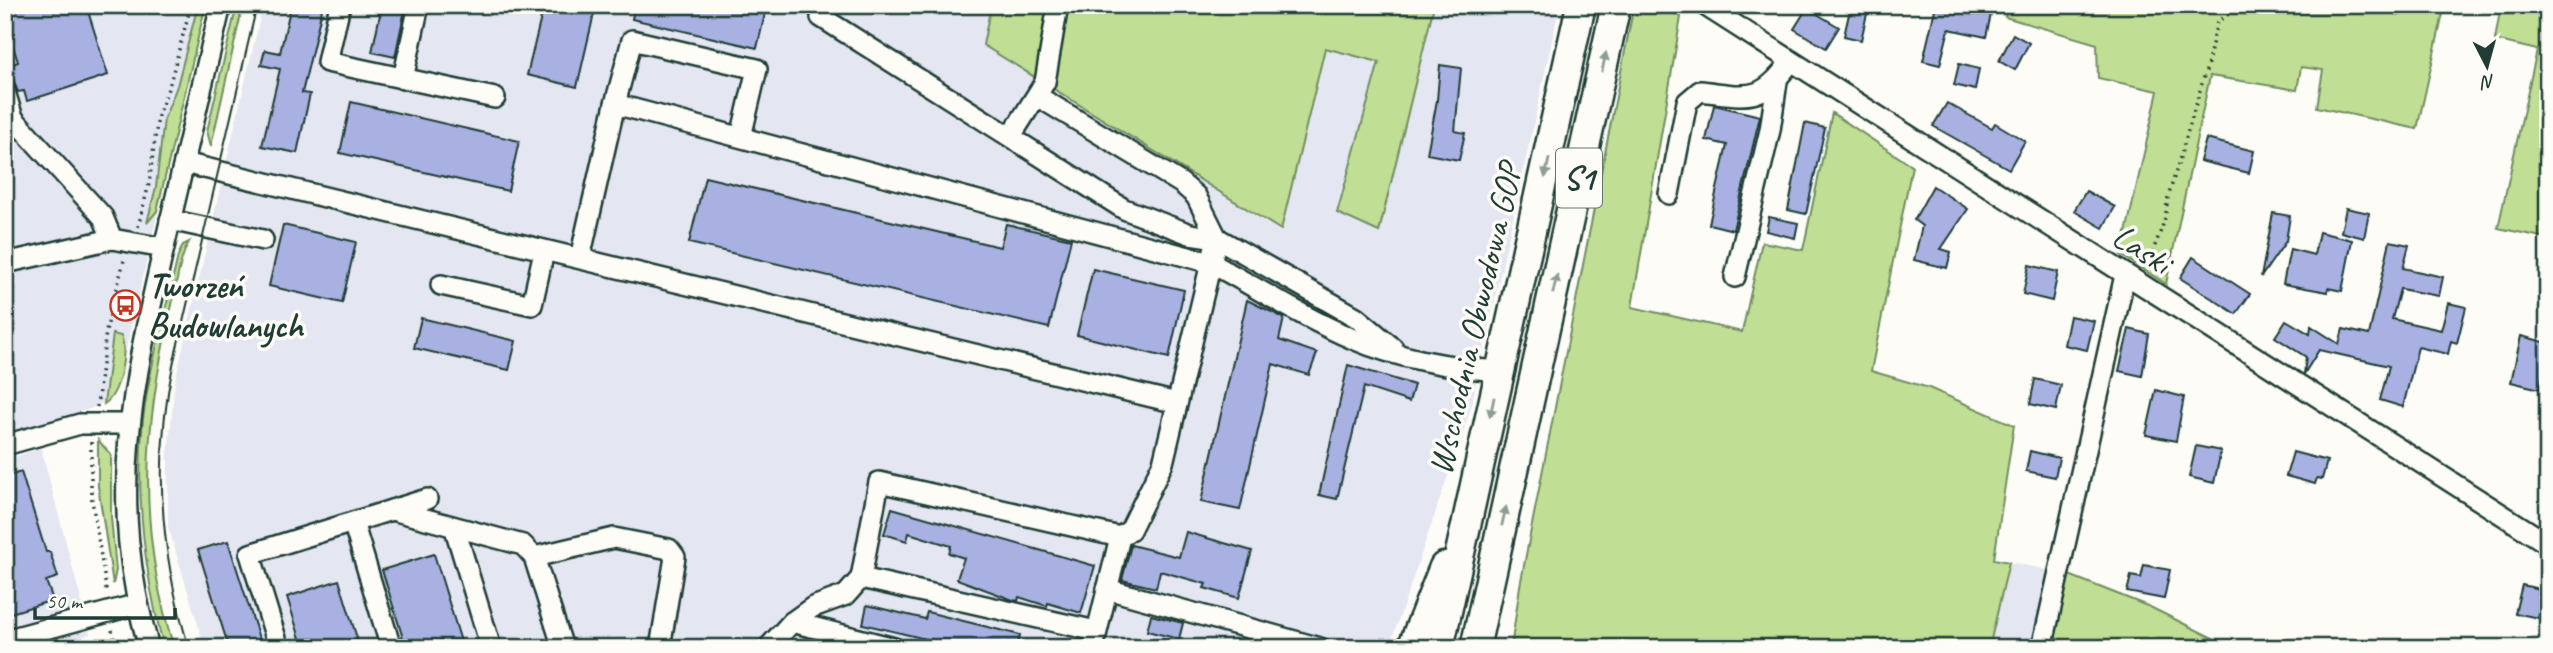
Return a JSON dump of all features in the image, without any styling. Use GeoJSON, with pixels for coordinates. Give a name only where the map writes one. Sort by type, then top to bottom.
{"type":"FeatureCollection","features":[{"type":"Feature","properties":{"kind":"highway","name":"Wschodnia Obwodowa GOP"},"geometry":{"type":"LineString","coordinates":[[1439,648],[1581,5]]}},
{"type":"Feature","properties":{"kind":"highway","name":"Wschodnia Obwodowa GOP"},"geometry":{"type":"LineString","coordinates":[[1475,648],[1616,5]]}},
{"type":"Feature","properties":{"kind":"highway"},"geometry":{"type":"LineString","coordinates":[[1412,648],[1431,595],[1468,517]]}},
{"type":"Feature","properties":{"kind":"highway"},"geometry":{"type":"LineString","coordinates":[[1489,582],[1496,648]]}},
{"type":"Feature","properties":{"kind":"street"},"geometry":{"type":"LineString","coordinates":[[149,648],[138,604],[126,515],[128,424],[134,381],[221,5]]}},
{"type":"Feature","properties":{"kind":"street"},"geometry":{"type":"LineString","coordinates":[[340,5],[327,62],[495,98]]}},
{"type":"Feature","properties":{"kind":"street"},"geometry":{"type":"LineString","coordinates":[[403,79],[419,5]]}},
{"type":"Feature","properties":{"kind":"street"},"geometry":{"type":"LineString","coordinates":[[824,5],[821,17],[1124,209],[1190,234],[1217,238],[1356,317],[1401,354]]}},
{"type":"Feature","properties":{"kind":"street"},"geometry":{"type":"LineString","coordinates":[[1011,136],[1045,82],[1058,5]]}},
{"type":"Feature","properties":{"kind":"street","name":"Laski"},"geometry":{"type":"LineString","coordinates":[[1704,5],[2548,544]]}},
{"type":"Feature","properties":{"kind":"street"},"geometry":{"type":"LineString","coordinates":[[580,258],[632,40],[757,69],[741,138]]}},
{"type":"Feature","properties":{"kind":"street"},"geometry":{"type":"LineString","coordinates":[[1735,277],[1770,130],[1777,82],[1791,61]]}},
{"type":"Feature","properties":{"kind":"street"},"geometry":{"type":"LineString","coordinates":[[1669,194],[1686,102],[1700,90],[1748,98],[1777,82]]}},
{"type":"Feature","properties":{"kind":"street"},"geometry":{"type":"LineString","coordinates":[[5,92],[9,119],[122,240]]}},
{"type":"Feature","properties":{"kind":"street"},"geometry":{"type":"LineString","coordinates":[[861,578],[1094,639],[1120,537],[1130,530],[1163,463],[1217,238],[1196,196],[1181,183],[1037,96]]}},
{"type":"Feature","properties":{"kind":"street"},"geometry":{"type":"LineString","coordinates":[[615,104],[1211,263],[1354,339],[1401,354],[1476,370],[1500,371]]}},
{"type":"Feature","properties":{"kind":"street"},"geometry":{"type":"LineString","coordinates":[[184,163],[1177,403]]}},
{"type":"Feature","properties":{"kind":"street"},"geometry":{"type":"LineString","coordinates":[[170,220],[263,240]]}},
{"type":"Feature","properties":{"kind":"street"},"geometry":{"type":"LineString","coordinates":[[5,263],[122,240],[164,248]]}},
{"type":"Feature","properties":{"kind":"street"},"geometry":{"type":"LineString","coordinates":[[441,285],[532,305],[544,251]]}},
{"type":"Feature","properties":{"kind":"street"},"geometry":{"type":"LineString","coordinates":[[2042,648],[2125,275]]}},
{"type":"Feature","properties":{"kind":"street"},"geometry":{"type":"LineString","coordinates":[[5,445],[80,424],[128,424]]}},
{"type":"Feature","properties":{"kind":"street"},"geometry":{"type":"LineString","coordinates":[[768,648],[792,622],[813,607],[846,595],[861,578],[879,482],[1120,537]]}},
{"type":"Feature","properties":{"kind":"street"},"geometry":{"type":"LineString","coordinates":[[279,648],[250,554],[426,499]]}},
{"type":"Feature","properties":{"kind":"street"},"geometry":{"type":"LineString","coordinates":[[392,510],[523,545],[534,557],[563,648]]}},
{"type":"Feature","properties":{"kind":"street"},"geometry":{"type":"LineString","coordinates":[[353,522],[391,648]]}},
{"type":"Feature","properties":{"kind":"street"},"geometry":{"type":"LineString","coordinates":[[455,529],[491,648]]}},
{"type":"Feature","properties":{"kind":"street"},"geometry":{"type":"LineString","coordinates":[[534,557],[614,538],[669,549],[675,557],[660,648]]}},
{"type":"Feature","properties":{"kind":"street"},"geometry":{"type":"LineString","coordinates":[[1107,589],[1320,648]]}},
{"type":"Feature","properties":{"kind":"street"},"geometry":{"type":"LineString","coordinates":[[5,640],[138,604]]}},
{"type":"Feature","properties":{"kind":"street"},"geometry":{"type":"LineString","coordinates":[[792,622],[894,648]]}},
{"type":"Feature","properties":{"kind":"path"},"geometry":{"type":"LineString","coordinates":[[97,407],[106,331],[120,270],[122,240],[148,191],[158,116],[191,5]]}},
{"type":"Feature","properties":{"kind":"path"},"geometry":{"type":"LineString","coordinates":[[2143,287],[2154,242],[2167,219],[2167,201],[2207,66],[2217,22],[2242,5]]}},
{"type":"Feature","properties":{"kind":"path"},"geometry":{"type":"LineString","coordinates":[[91,438],[91,487],[116,648]]}},
{"type":"Feature","properties":{"kind":"shaded area"},"geometry":{"type":"Polygon","coordinates":[[[5,5],[206,5],[118,383],[108,400],[92,408],[5,436],[5,5]]]}},
{"type":"Feature","properties":{"kind":"shaded area"},"geometry":{"type":"Polygon","coordinates":[[[263,5],[991,5],[983,45],[1282,229],[1325,48],[1379,62],[1337,213],[1379,231],[1434,5],[1492,5],[1499,8],[1500,5],[1560,5],[1470,411],[1389,648],[205,648],[168,526],[168,454],[175,382],[263,5]]]}},
{"type":"Feature","properties":{"kind":"shaded area"},"geometry":{"type":"Polygon","coordinates":[[[41,448],[90,634],[48,648],[5,648],[5,460],[41,448]]]}},
{"type":"Feature","properties":{"kind":"shaded area"},"geometry":{"type":"Polygon","coordinates":[[[2009,562],[2064,573],[2150,607],[2233,648],[1989,648],[2009,562]]]}},
{"type":"Feature","properties":{"kind":"green space"},"geometry":{"type":"Polygon","coordinates":[[[198,5],[205,5],[205,8],[157,211],[147,223],[156,187],[164,119],[177,86],[198,5]]]}},
{"type":"Feature","properties":{"kind":"green space"},"geometry":{"type":"Polygon","coordinates":[[[237,5],[243,5],[211,146],[207,131],[237,5]]]}},
{"type":"Feature","properties":{"kind":"green space"},"geometry":{"type":"Polygon","coordinates":[[[991,5],[1434,5],[1379,232],[1337,213],[1379,62],[1325,48],[1281,230],[983,45],[991,5]]]}},
{"type":"Feature","properties":{"kind":"green space"},"geometry":{"type":"Polygon","coordinates":[[[1634,5],[1660,5],[1681,17],[1632,307],[1742,332],[1762,242],[1803,250],[1832,113],[1912,166],[1871,371],[1929,388],[2014,425],[1994,559],[2009,562],[1989,648],[1511,648],[1520,586],[1634,5]]]}},
{"type":"Feature","properties":{"kind":"green space"},"geometry":{"type":"Polygon","coordinates":[[[2008,5],[2445,5],[2417,129],[2317,107],[2323,70],[2301,67],[2297,90],[2210,76],[2166,284],[2121,255],[2158,91],[2098,78],[2097,44],[2005,17],[2008,5]]]}},
{"type":"Feature","properties":{"kind":"green space"},"geometry":{"type":"Polygon","coordinates":[[[2501,5],[2548,5],[2548,213],[2542,237],[2498,228],[2537,50],[2495,40],[2501,5]]]}},
{"type":"Feature","properties":{"kind":"green space"},"geometry":{"type":"Polygon","coordinates":[[[189,242],[180,265],[162,353],[150,437],[149,520],[162,604],[174,648],[164,648],[146,563],[141,506],[141,448],[146,398],[159,337],[178,256],[183,245],[189,242]]]}},
{"type":"Feature","properties":{"kind":"green space"},"geometry":{"type":"Polygon","coordinates":[[[113,334],[121,336],[123,361],[118,382],[110,399],[104,404],[113,334]]]}},
{"type":"Feature","properties":{"kind":"green space"},"geometry":{"type":"Polygon","coordinates":[[[98,440],[111,455],[111,517],[116,570],[113,584],[98,486],[98,440]]]}},
{"type":"Feature","properties":{"kind":"green space"},"geometry":{"type":"Polygon","coordinates":[[[2064,573],[2150,607],[2233,648],[2048,648],[2064,573]]]}},
{"type":"Feature","properties":{"kind":"building"},"geometry":{"type":"Polygon","coordinates":[[[5,5],[86,5],[108,75],[27,101],[24,91],[18,92],[8,66],[18,62],[5,21],[5,5]]]}},
{"type":"Feature","properties":{"kind":"building"},"geometry":{"type":"Polygon","coordinates":[[[291,5],[323,5],[302,93],[310,94],[297,153],[262,146],[280,69],[261,65],[265,50],[280,53],[291,5]]]}},
{"type":"Feature","properties":{"kind":"building"},"geometry":{"type":"Polygon","coordinates":[[[382,5],[406,5],[395,57],[372,52],[382,5]]]}},
{"type":"Feature","properties":{"kind":"building"},"geometry":{"type":"Polygon","coordinates":[[[544,5],[596,5],[577,87],[527,75],[544,5]]]}},
{"type":"Feature","properties":{"kind":"building"},"geometry":{"type":"Polygon","coordinates":[[[635,5],[726,5],[765,14],[757,48],[632,19],[635,5]]]}},
{"type":"Feature","properties":{"kind":"building"},"geometry":{"type":"Polygon","coordinates":[[[1851,5],[1869,5],[1861,40],[1844,36],[1851,5]]]}},
{"type":"Feature","properties":{"kind":"building"},"geometry":{"type":"Polygon","coordinates":[[[1936,5],[1993,5],[1986,37],[1949,29],[1940,65],[1923,61],[1936,5]]]}},
{"type":"Feature","properties":{"kind":"building"},"geometry":{"type":"Polygon","coordinates":[[[1807,8],[1839,27],[1826,48],[1794,29],[1807,8]]]}},
{"type":"Feature","properties":{"kind":"building"},"geometry":{"type":"Polygon","coordinates":[[[2013,34],[2029,43],[2015,70],[1999,61],[2013,34]]]}},
{"type":"Feature","properties":{"kind":"building"},"geometry":{"type":"Polygon","coordinates":[[[1959,64],[1979,69],[1975,90],[1954,85],[1959,64]]]}},
{"type":"Feature","properties":{"kind":"building"},"geometry":{"type":"Polygon","coordinates":[[[1440,65],[1461,68],[1455,131],[1465,133],[1459,160],[1427,154],[1440,65]]]}},
{"type":"Feature","properties":{"kind":"building"},"geometry":{"type":"Polygon","coordinates":[[[351,102],[519,141],[508,191],[340,153],[351,102]]]}},
{"type":"Feature","properties":{"kind":"building"},"geometry":{"type":"Polygon","coordinates":[[[1947,103],[1992,128],[1995,123],[2025,141],[2009,169],[1933,126],[1947,103]]]}},
{"type":"Feature","properties":{"kind":"building"},"geometry":{"type":"Polygon","coordinates":[[[1714,105],[1760,116],[1733,230],[1709,224],[1727,145],[1706,140],[1714,105]]]}},
{"type":"Feature","properties":{"kind":"building"},"geometry":{"type":"Polygon","coordinates":[[[1805,123],[1825,128],[1806,214],[1788,210],[1805,123]]]}},
{"type":"Feature","properties":{"kind":"building"},"geometry":{"type":"Polygon","coordinates":[[[2206,139],[2254,151],[2249,173],[2200,161],[2206,139]]]}},
{"type":"Feature","properties":{"kind":"building"},"geometry":{"type":"Polygon","coordinates":[[[705,177],[1000,247],[1006,224],[1071,239],[1049,328],[689,243],[705,177]]]}},
{"type":"Feature","properties":{"kind":"building"},"geometry":{"type":"Polygon","coordinates":[[[1933,186],[1968,209],[1941,249],[1951,252],[1947,268],[1914,260],[1922,226],[1914,220],[1933,186]]]}},
{"type":"Feature","properties":{"kind":"building"},"geometry":{"type":"Polygon","coordinates":[[[2086,191],[2115,207],[2103,228],[2074,211],[2086,191]]]}},
{"type":"Feature","properties":{"kind":"building"},"geometry":{"type":"Polygon","coordinates":[[[2346,208],[2369,213],[2364,238],[2341,232],[2346,208]]]}},
{"type":"Feature","properties":{"kind":"building"},"geometry":{"type":"Polygon","coordinates":[[[2273,213],[2290,216],[2286,241],[2261,277],[2273,213]]]}},
{"type":"Feature","properties":{"kind":"building"},"geometry":{"type":"Polygon","coordinates":[[[1769,217],[1798,223],[1795,238],[1766,231],[1769,217]]]}},
{"type":"Feature","properties":{"kind":"building"},"geometry":{"type":"Polygon","coordinates":[[[283,225],[356,242],[342,303],[269,286],[283,225]]]}},
{"type":"Feature","properties":{"kind":"building"},"geometry":{"type":"Polygon","coordinates":[[[2319,232],[2352,240],[2342,291],[2328,288],[2328,292],[2283,284],[2290,249],[2314,255],[2319,232]]]}},
{"type":"Feature","properties":{"kind":"building"},"geometry":{"type":"Polygon","coordinates":[[[2390,241],[2409,245],[2403,268],[2443,277],[2439,296],[2400,289],[2392,319],[2441,330],[2448,303],[2466,307],[2457,343],[2451,341],[2448,354],[2418,347],[2403,407],[2380,400],[2389,366],[2319,350],[2304,374],[2306,357],[2275,337],[2286,320],[2310,334],[2311,326],[2339,344],[2343,329],[2369,335],[2390,241]]]}},
{"type":"Feature","properties":{"kind":"building"},"geometry":{"type":"Polygon","coordinates":[[[2193,257],[2250,294],[2236,314],[2180,278],[2193,257]]]}},
{"type":"Feature","properties":{"kind":"building"},"geometry":{"type":"Polygon","coordinates":[[[2029,265],[2058,272],[2052,301],[2023,294],[2029,265]]]}},
{"type":"Feature","properties":{"kind":"building"},"geometry":{"type":"Polygon","coordinates":[[[1093,269],[1184,290],[1169,358],[1077,335],[1093,269]]]}},
{"type":"Feature","properties":{"kind":"building"},"geometry":{"type":"Polygon","coordinates":[[[1247,300],[1284,318],[1279,340],[1317,353],[1309,375],[1273,364],[1240,510],[1201,502],[1247,300]]]}},
{"type":"Feature","properties":{"kind":"building"},"geometry":{"type":"Polygon","coordinates":[[[2070,316],[2094,321],[2087,350],[2064,345],[2070,316]]]}},
{"type":"Feature","properties":{"kind":"building"},"geometry":{"type":"Polygon","coordinates":[[[421,318],[516,341],[509,370],[414,348],[421,318]]]}},
{"type":"Feature","properties":{"kind":"building"},"geometry":{"type":"Polygon","coordinates":[[[2129,329],[2149,334],[2142,376],[2119,371],[2129,329]]]}},
{"type":"Feature","properties":{"kind":"building"},"geometry":{"type":"Polygon","coordinates":[[[2521,336],[2548,343],[2540,389],[2511,382],[2521,336]]]}},
{"type":"Feature","properties":{"kind":"building"},"geometry":{"type":"Polygon","coordinates":[[[1348,365],[1414,385],[1409,402],[1364,387],[1337,499],[1319,495],[1348,365]]]}},
{"type":"Feature","properties":{"kind":"building"},"geometry":{"type":"Polygon","coordinates":[[[2035,379],[2061,385],[2056,410],[2030,404],[2035,379]]]}},
{"type":"Feature","properties":{"kind":"building"},"geometry":{"type":"Polygon","coordinates":[[[2156,390],[2184,397],[2176,441],[2146,435],[2156,390]]]}},
{"type":"Feature","properties":{"kind":"building"},"geometry":{"type":"Polygon","coordinates":[[[2196,446],[2221,451],[2214,483],[2189,477],[2196,446]]]}},
{"type":"Feature","properties":{"kind":"building"},"geometry":{"type":"Polygon","coordinates":[[[2030,451],[2059,458],[2055,477],[2026,471],[2030,451]]]}},
{"type":"Feature","properties":{"kind":"building"},"geometry":{"type":"Polygon","coordinates":[[[2293,452],[2327,461],[2322,479],[2317,478],[2315,484],[2286,476],[2293,452]]]}},
{"type":"Feature","properties":{"kind":"building"},"geometry":{"type":"Polygon","coordinates":[[[21,472],[46,552],[50,552],[58,577],[46,581],[53,600],[11,613],[5,593],[5,477],[21,472]]]}},
{"type":"Feature","properties":{"kind":"building"},"geometry":{"type":"Polygon","coordinates":[[[892,508],[1095,566],[1081,613],[1019,597],[1018,601],[1013,600],[957,579],[964,558],[949,553],[951,546],[909,533],[907,541],[884,534],[892,508]]]}},
{"type":"Feature","properties":{"kind":"building"},"geometry":{"type":"Polygon","coordinates":[[[1186,532],[1252,551],[1239,598],[1204,588],[1206,584],[1160,571],[1156,588],[1122,580],[1131,545],[1179,557],[1186,532]]]}},
{"type":"Feature","properties":{"kind":"building"},"geometry":{"type":"Polygon","coordinates":[[[228,541],[262,648],[229,648],[198,550],[228,541]]]}},
{"type":"Feature","properties":{"kind":"building"},"geometry":{"type":"Polygon","coordinates":[[[434,554],[463,648],[406,648],[382,570],[434,554]]]}},
{"type":"Feature","properties":{"kind":"building"},"geometry":{"type":"Polygon","coordinates":[[[2144,565],[2170,570],[2164,599],[2127,592],[2131,576],[2141,578],[2144,565]]]}},
{"type":"Feature","properties":{"kind":"building"},"geometry":{"type":"Polygon","coordinates":[[[339,580],[360,648],[303,648],[287,597],[339,580]]]}},
{"type":"Feature","properties":{"kind":"building"},"geometry":{"type":"Polygon","coordinates":[[[2522,585],[2548,591],[2543,619],[2515,613],[2522,585]]]}},
{"type":"Feature","properties":{"kind":"building"},"geometry":{"type":"Polygon","coordinates":[[[867,605],[925,619],[927,612],[1020,635],[1017,648],[963,648],[863,624],[867,605]]]}},
{"type":"Feature","properties":{"kind":"building"},"geometry":{"type":"Polygon","coordinates":[[[1151,615],[1183,623],[1179,639],[1147,631],[1151,615]]]}},
{"type":"Feature","properties":{"kind":"tram line"},"geometry":{"type":"LineString","coordinates":[[189,648],[171,578],[166,542],[163,436],[173,365],[257,5]]}},
{"type":"Feature","properties":{"kind":"place","name":"Tworzeń Budowlanych"},"geometry":{"type":"Point","coordinates":[125,305]}}]}
